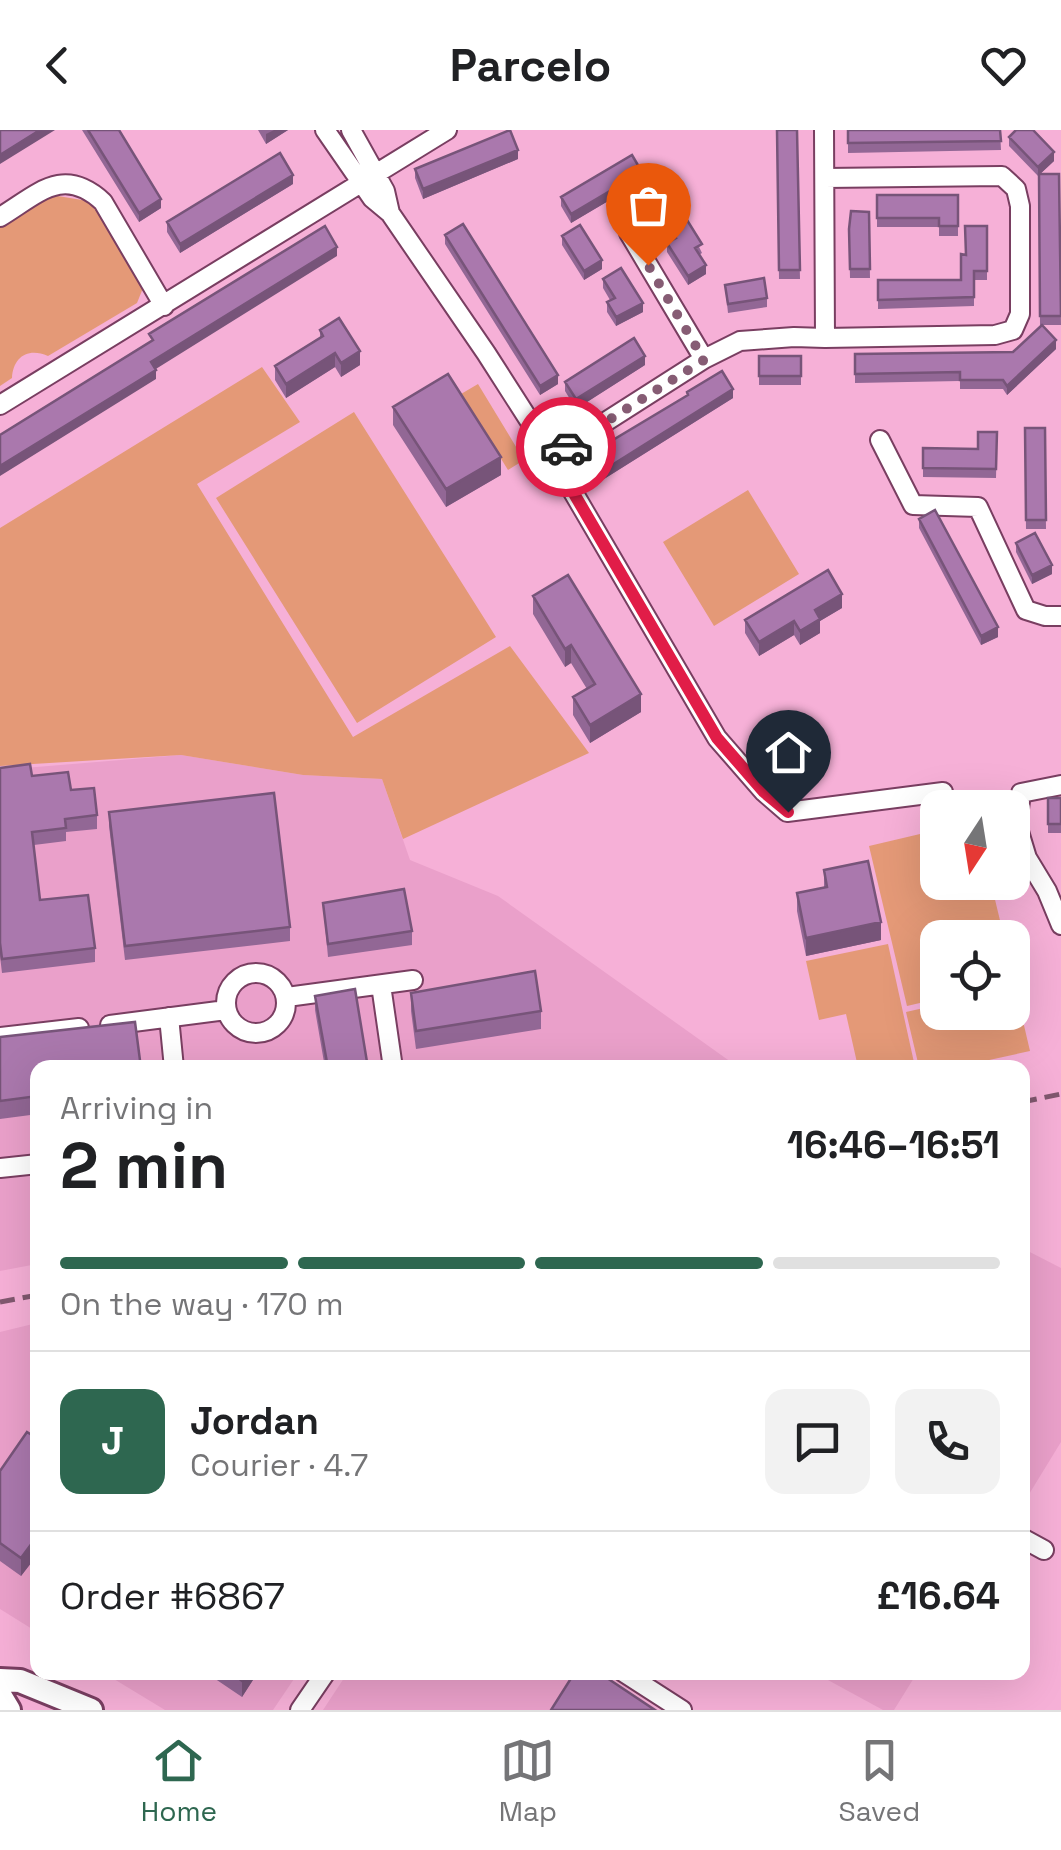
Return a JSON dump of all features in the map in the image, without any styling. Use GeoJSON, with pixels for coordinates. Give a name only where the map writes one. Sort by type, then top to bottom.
{"type":"FeatureCollection","features":[{"type":"Feature","properties":{"kind":"main road"},"geometry":{"type":"LineString","coordinates":[[0,1680],[30,1685],[92,1710]]}},
{"type":"Feature","properties":{"kind":"main road"},"geometry":{"type":"LineString","coordinates":[[0,1695],[9,1710]]}},
{"type":"Feature","properties":{"kind":"street"},"geometry":{"type":"LineString","coordinates":[[325,130],[368,178]]}},
{"type":"Feature","properties":{"kind":"street"},"geometry":{"type":"LineString","coordinates":[[351,130],[372,198],[390,214],[552,456],[717,738],[764,792],[788,812],[920,795]]}},
{"type":"Feature","properties":{"kind":"street"},"geometry":{"type":"LineString","coordinates":[[0,406],[448,130]]}},
{"type":"Feature","properties":{"kind":"street"},"geometry":{"type":"LineString","coordinates":[[824,130],[826,338]]}},
{"type":"Feature","properties":{"kind":"street"},"geometry":{"type":"LineString","coordinates":[[552,456],[740,341],[794,336],[995,335],[1013,330],[1020,314],[1020,206],[1016,189],[1002,176],[825,178]]}},
{"type":"Feature","properties":{"kind":"street"},"geometry":{"type":"LineString","coordinates":[[0,217],[55,184],[68,182],[90,189],[103,202],[164,306]]}},
{"type":"Feature","properties":{"kind":"street"},"geometry":{"type":"LineString","coordinates":[[628,233],[704,360]]}},
{"type":"Feature","properties":{"kind":"street"},"geometry":{"type":"LineString","coordinates":[[880,440],[914,505],[978,507],[1026,610],[1061,616]]}},
{"type":"Feature","properties":{"kind":"street"},"geometry":{"type":"LineString","coordinates":[[1061,785],[1021,793],[1017,825],[1027,858],[1061,925]]}},
{"type":"Feature","properties":{"kind":"street"},"geometry":{"type":"LineString","coordinates":[[252,973],[272,977],[286,998],[280,1023],[262,1034],[236,1026],[226,1010],[229,988],[252,973]]}},
{"type":"Feature","properties":{"kind":"street"},"geometry":{"type":"LineString","coordinates":[[286,998],[413,980]]}},
{"type":"Feature","properties":{"kind":"street"},"geometry":{"type":"LineString","coordinates":[[381,985],[392,1060]]}},
{"type":"Feature","properties":{"kind":"street"},"geometry":{"type":"LineString","coordinates":[[0,1037],[226,1010]]}},
{"type":"Feature","properties":{"kind":"street"},"geometry":{"type":"LineString","coordinates":[[168,1017],[173,1060]]}},
{"type":"Feature","properties":{"kind":"street"},"geometry":{"type":"LineString","coordinates":[[0,1168],[30,1165]]}},
{"type":"Feature","properties":{"kind":"street"},"geometry":{"type":"LineString","coordinates":[[1030,1542],[1044,1550]]}},
{"type":"Feature","properties":{"kind":"street"},"geometry":{"type":"LineString","coordinates":[[300,1710],[321,1680]]}},
{"type":"Feature","properties":{"kind":"street"},"geometry":{"type":"LineString","coordinates":[[635,1680],[682,1710]]}},
{"type":"Feature","properties":{"kind":"shaded area"},"geometry":{"type":"Polygon","coordinates":[[[52,195],[96,206],[143,288],[137,303],[48,356],[23,356],[15,364],[12,378],[0,386],[0,227],[52,195]]]}},
{"type":"Feature","properties":{"kind":"shaded area"},"geometry":{"type":"Polygon","coordinates":[[[262,367],[300,422],[197,484],[353,737],[510,646],[589,753],[403,839],[382,779],[303,775],[181,755],[0,766],[0,528],[262,367]]]}},
{"type":"Feature","properties":{"kind":"shaded area"},"geometry":{"type":"Polygon","coordinates":[[[478,384],[524,460],[508,470],[461,394],[478,384]]]}},
{"type":"Feature","properties":{"kind":"shaded area"},"geometry":{"type":"Polygon","coordinates":[[[354,412],[496,637],[357,723],[216,498],[354,412]]]}},
{"type":"Feature","properties":{"kind":"shaded area"},"geometry":{"type":"Polygon","coordinates":[[[748,490],[799,574],[714,626],[663,542],[748,490]]]}},
{"type":"Feature","properties":{"kind":"shaded area"},"geometry":{"type":"Polygon","coordinates":[[[181,755],[303,775],[382,779],[410,860],[498,896],[728,1060],[30,1060],[30,1265],[0,1271],[0,770],[181,755]]]}},
{"type":"Feature","properties":{"kind":"shaded area"},"geometry":{"type":"Polygon","coordinates":[[[920,834],[920,900],[995,900],[1000,920],[920,920],[920,1003],[907,1006],[869,846],[920,834]]]}},
{"type":"Feature","properties":{"kind":"shaded area"},"geometry":{"type":"Polygon","coordinates":[[[888,944],[913,1060],[856,1060],[846,1014],[819,1020],[806,961],[888,944]]]}},
{"type":"Feature","properties":{"kind":"shaded area"},"geometry":{"type":"Polygon","coordinates":[[[920,1009],[920,1030],[1025,1030],[1030,1051],[989,1060],[917,1060],[906,1012],[920,1009]]]}},
{"type":"Feature","properties":{"kind":"shaded area"},"geometry":{"type":"Polygon","coordinates":[[[1030,1252],[1061,1268],[1061,1442],[1030,1493],[1030,1252]]]}},
{"type":"Feature","properties":{"kind":"shaded area"},"geometry":{"type":"Polygon","coordinates":[[[30,1325],[30,1628],[0,1609],[0,1332],[30,1325]]]}},
{"type":"Feature","properties":{"kind":"shaded area"},"geometry":{"type":"Polygon","coordinates":[[[116,1680],[293,1680],[273,1710],[165,1710],[116,1680]]]}},
{"type":"Feature","properties":{"kind":"shaded area"},"geometry":{"type":"Polygon","coordinates":[[[343,1680],[611,1680],[658,1710],[323,1710],[343,1680]]]}},
{"type":"Feature","properties":{"kind":"shaded area"},"geometry":{"type":"Polygon","coordinates":[[[828,1680],[912,1680],[894,1710],[883,1710],[828,1680]]]}},
{"type":"Feature","properties":{"kind":"building"},"geometry":{"type":"Polygon","coordinates":[[[0,130],[40,130],[0,155],[0,130]]]}},
{"type":"Feature","properties":{"kind":"building"},"geometry":{"type":"Polygon","coordinates":[[[88,130],[119,130],[161,199],[139,213],[88,130]]]}},
{"type":"Feature","properties":{"kind":"building"},"geometry":{"type":"Polygon","coordinates":[[[510,130],[518,150],[423,189],[415,169],[510,130]]]}},
{"type":"Feature","properties":{"kind":"building"},"geometry":{"type":"Polygon","coordinates":[[[777,130],[797,130],[800,270],[779,270],[777,130]]]}},
{"type":"Feature","properties":{"kind":"building"},"geometry":{"type":"Polygon","coordinates":[[[848,130],[1000,130],[1001,141],[848,143],[848,130]]]}},
{"type":"Feature","properties":{"kind":"building"},"geometry":{"type":"Polygon","coordinates":[[[1016,130],[1033,130],[1054,152],[1038,167],[1009,137],[1016,130]]]}},
{"type":"Feature","properties":{"kind":"building"},"geometry":{"type":"Polygon","coordinates":[[[280,153],[293,175],[180,244],[167,222],[280,153]]]}},
{"type":"Feature","properties":{"kind":"building"},"geometry":{"type":"Polygon","coordinates":[[[632,155],[642,172],[571,214],[561,197],[632,155]]]}},
{"type":"Feature","properties":{"kind":"building"},"geometry":{"type":"Polygon","coordinates":[[[1039,174],[1059,174],[1061,316],[1040,316],[1039,174]]]}},
{"type":"Feature","properties":{"kind":"building"},"geometry":{"type":"Polygon","coordinates":[[[663,175],[702,244],[695,248],[706,265],[688,276],[667,243],[676,238],[645,186],[663,175]]]}},
{"type":"Feature","properties":{"kind":"building"},"geometry":{"type":"Polygon","coordinates":[[[877,195],[958,195],[958,226],[939,226],[939,218],[877,218],[877,195]]]}},
{"type":"Feature","properties":{"kind":"building"},"geometry":{"type":"Polygon","coordinates":[[[851,211],[869,212],[870,269],[850,269],[851,211]]]}},
{"type":"Feature","properties":{"kind":"building"},"geometry":{"type":"Polygon","coordinates":[[[463,224],[558,375],[540,386],[445,235],[463,224]]]}},
{"type":"Feature","properties":{"kind":"building"},"geometry":{"type":"Polygon","coordinates":[[[580,225],[602,260],[584,271],[562,236],[580,225]]]}},
{"type":"Feature","properties":{"kind":"building"},"geometry":{"type":"Polygon","coordinates":[[[325,226],[337,247],[151,362],[156,370],[0,466],[0,435],[153,340],[149,334],[325,226]]]}},
{"type":"Feature","properties":{"kind":"building"},"geometry":{"type":"Polygon","coordinates":[[[965,226],[987,226],[987,271],[974,271],[974,297],[878,300],[878,280],[961,280],[961,254],[966,255],[965,226]]]}},
{"type":"Feature","properties":{"kind":"building"},"geometry":{"type":"Polygon","coordinates":[[[621,268],[643,303],[616,317],[607,302],[615,298],[603,279],[621,268]]]}},
{"type":"Feature","properties":{"kind":"building"},"geometry":{"type":"Polygon","coordinates":[[[764,278],[767,298],[728,304],[725,285],[764,278]]]}},
{"type":"Feature","properties":{"kind":"building"},"geometry":{"type":"Polygon","coordinates":[[[339,318],[360,351],[341,363],[335,353],[286,384],[275,366],[323,336],[320,330],[339,318]]]}},
{"type":"Feature","properties":{"kind":"building"},"geometry":{"type":"Polygon","coordinates":[[[1042,325],[1056,340],[1007,386],[1003,380],[960,380],[960,372],[855,374],[855,354],[1013,352],[1042,325]]]}},
{"type":"Feature","properties":{"kind":"building"},"geometry":{"type":"Polygon","coordinates":[[[634,338],[645,356],[576,399],[565,382],[634,338]]]}},
{"type":"Feature","properties":{"kind":"building"},"geometry":{"type":"Polygon","coordinates":[[[759,356],[801,356],[801,376],[759,376],[759,356]]]}},
{"type":"Feature","properties":{"kind":"building"},"geometry":{"type":"Polygon","coordinates":[[[722,371],[733,389],[604,470],[593,452],[722,371]]]}},
{"type":"Feature","properties":{"kind":"building"},"geometry":{"type":"Polygon","coordinates":[[[448,374],[501,457],[446,489],[393,407],[448,374]]]}},
{"type":"Feature","properties":{"kind":"building"},"geometry":{"type":"Polygon","coordinates":[[[1025,428],[1045,428],[1046,520],[1026,520],[1025,428]]]}},
{"type":"Feature","properties":{"kind":"building"},"geometry":{"type":"Polygon","coordinates":[[[978,432],[997,432],[996,469],[923,468],[923,448],[978,449],[978,432]]]}},
{"type":"Feature","properties":{"kind":"building"},"geometry":{"type":"Polygon","coordinates":[[[935,510],[998,627],[981,636],[919,519],[935,510]]]}},
{"type":"Feature","properties":{"kind":"building"},"geometry":{"type":"Polygon","coordinates":[[[1035,533],[1052,565],[1032,575],[1016,543],[1035,533]]]}},
{"type":"Feature","properties":{"kind":"building"},"geometry":{"type":"Polygon","coordinates":[[[828,570],[842,594],[815,610],[820,619],[800,631],[794,621],[759,642],[745,620],[828,570]]]}},
{"type":"Feature","properties":{"kind":"building"},"geometry":{"type":"Polygon","coordinates":[[[568,575],[641,694],[590,725],[573,697],[595,684],[571,645],[565,649],[533,596],[568,575]]]}},
{"type":"Feature","properties":{"kind":"building"},"geometry":{"type":"Polygon","coordinates":[[[30,764],[32,776],[68,772],[71,790],[94,788],[97,815],[65,819],[66,828],[32,832],[40,900],[88,895],[95,948],[2,959],[0,768],[30,764]]]}},
{"type":"Feature","properties":{"kind":"building"},"geometry":{"type":"Polygon","coordinates":[[[274,793],[290,927],[125,946],[109,812],[274,793]]]}},
{"type":"Feature","properties":{"kind":"building"},"geometry":{"type":"Polygon","coordinates":[[[1048,798],[1061,798],[1061,824],[1048,824],[1048,798]]]}},
{"type":"Feature","properties":{"kind":"building"},"geometry":{"type":"Polygon","coordinates":[[[868,861],[881,922],[806,938],[797,893],[827,887],[824,870],[868,861]]]}},
{"type":"Feature","properties":{"kind":"building"},"geometry":{"type":"Polygon","coordinates":[[[404,889],[412,931],[328,944],[323,903],[404,889]]]}},
{"type":"Feature","properties":{"kind":"building"},"geometry":{"type":"Polygon","coordinates":[[[535,971],[541,1011],[416,1031],[411,993],[535,971]]]}},
{"type":"Feature","properties":{"kind":"building"},"geometry":{"type":"Polygon","coordinates":[[[355,989],[367,1060],[327,1060],[315,996],[355,989]]]}},
{"type":"Feature","properties":{"kind":"building"},"geometry":{"type":"Polygon","coordinates":[[[135,1022],[140,1060],[30,1060],[30,1097],[0,1101],[0,1037],[135,1022]]]}},
{"type":"Feature","properties":{"kind":"building"},"geometry":{"type":"Polygon","coordinates":[[[27,1432],[30,1434],[30,1546],[21,1558],[0,1543],[0,1471],[27,1432]]]}},
{"type":"Feature","properties":{"kind":"building"},"geometry":{"type":"Polygon","coordinates":[[[570,1680],[610,1680],[655,1710],[551,1710],[570,1680]]]}},
{"type":"Feature","properties":{"kind":"railway"},"geometry":{"type":"LineString","coordinates":[[1030,1100],[1061,1094]]}},
{"type":"Feature","properties":{"kind":"railway"},"geometry":{"type":"LineString","coordinates":[[0,1302],[30,1296]]}},
{"type":"Feature","properties":{"kind":"way so far"},"geometry":{"type":"LineString","coordinates":[[566,447],[704,360],[648,265]]}},
{"type":"Feature","properties":{"kind":"route"},"geometry":{"type":"LineString","coordinates":[[566,447],[552,456],[717,738],[764,792],[788,812]]}}]}
